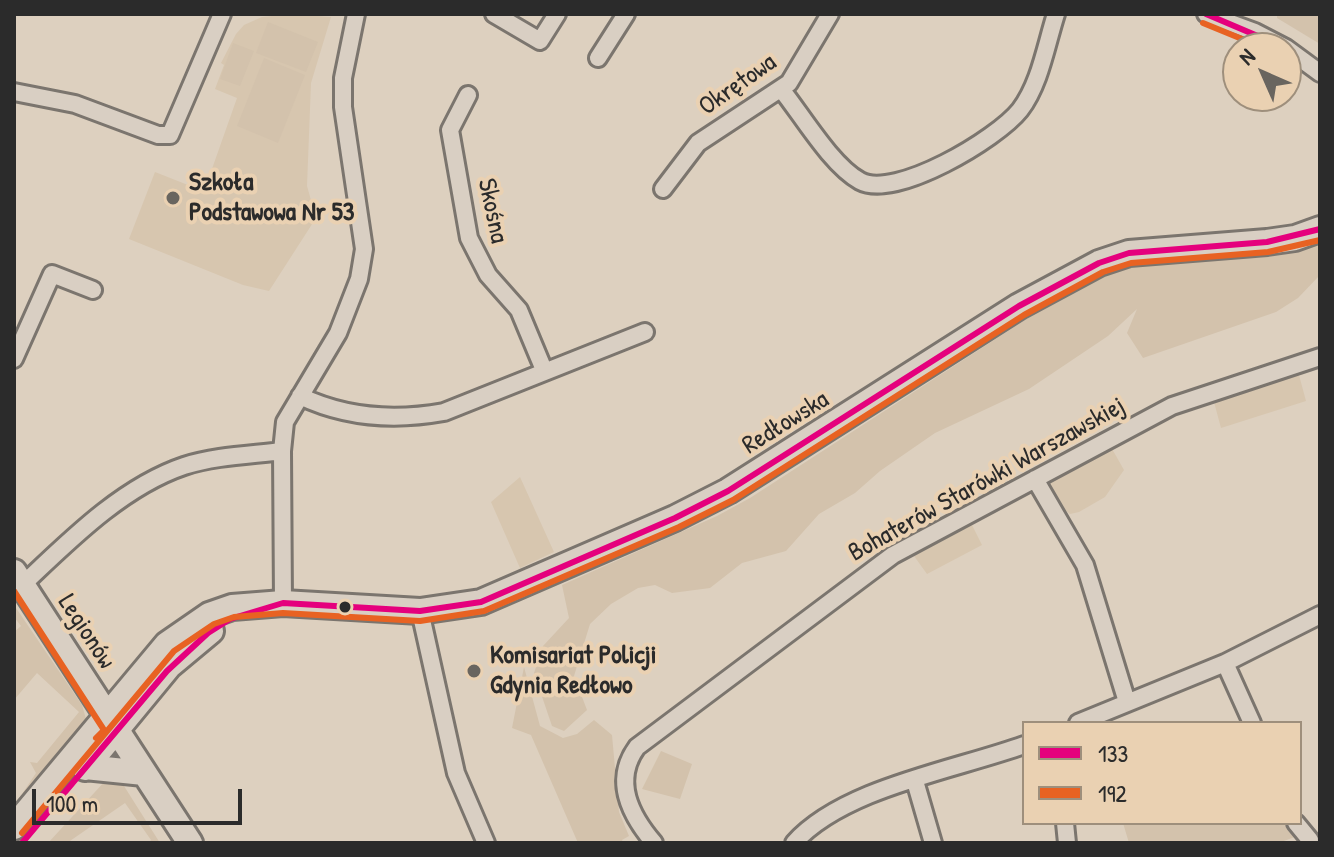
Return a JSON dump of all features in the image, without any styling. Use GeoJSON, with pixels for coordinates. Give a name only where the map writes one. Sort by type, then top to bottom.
{"type":"FeatureCollection","features":[{"type":"Feature","properties":{"kind":"street"},"geometry":{"type":"LineString","coordinates":[[14,92],[56,99],[158,135],[170,135],[222,14]]}},
{"type":"Feature","properties":{"kind":"street"},"geometry":{"type":"LineString","coordinates":[[273,604],[285,422],[343,323],[359,279],[364,249],[343,107],[343,78],[356,14]]}},
{"type":"Feature","properties":{"kind":"street"},"geometry":{"type":"LineString","coordinates":[[494,14],[540,41],[557,14]]}},
{"type":"Feature","properties":{"kind":"street"},"geometry":{"type":"LineString","coordinates":[[598,58],[626,14]]}},
{"type":"Feature","properties":{"kind":"street","name":"Okrętowa"},"geometry":{"type":"LineString","coordinates":[[663,189],[698,143],[781,89],[797,73],[830,14]]}},
{"type":"Feature","properties":{"kind":"street"},"geometry":{"type":"LineString","coordinates":[[781,89],[837,161],[855,178],[876,186],[903,183],[988,137],[1012,119],[1028,97],[1056,14]]}},
{"type":"Feature","properties":{"kind":"street"},"geometry":{"type":"LineString","coordinates":[[1206,14],[1255,32]]}},
{"type":"Feature","properties":{"kind":"street"},"geometry":{"type":"LineString","coordinates":[[1302,60],[1320,73]]}},
{"type":"Feature","properties":{"kind":"street","name":"Skośna"},"geometry":{"type":"LineString","coordinates":[[468,95],[450,130],[469,238],[488,275],[519,310],[544,370]]}},
{"type":"Feature","properties":{"kind":"street","name":"Redłowska"},"geometry":{"type":"LineString","coordinates":[[14,827],[169,666],[216,627],[273,604],[420,611],[481,602],[675,518],[770,467],[1019,306],[1099,263],[1129,253],[1267,242],[1295,238],[1320,229]]}},
{"type":"Feature","properties":{"kind":"street"},"geometry":{"type":"LineString","coordinates":[[14,359],[52,274],[93,290]]}},
{"type":"Feature","properties":{"kind":"street"},"geometry":{"type":"LineString","coordinates":[[300,396],[366,417],[411,418],[444,412],[645,332]]}},
{"type":"Feature","properties":{"kind":"street","name":"Bohaterów Starówki Warszawskiej"},"geometry":{"type":"LineString","coordinates":[[654,843],[628,805],[627,770],[637,747],[880,564],[1172,406],[1320,357]]}},
{"type":"Feature","properties":{"kind":"street"},"geometry":{"type":"LineString","coordinates":[[17,583],[121,500],[171,471],[214,459],[282,451]]}},
{"type":"Feature","properties":{"kind":"street"},"geometry":{"type":"LineString","coordinates":[[1035,479],[1085,565],[1127,702]]}},
{"type":"Feature","properties":{"kind":"street","name":"Legionów"},"geometry":{"type":"LineString","coordinates":[[17,583],[190,843]]}},
{"type":"Feature","properties":{"kind":"street"},"geometry":{"type":"LineString","coordinates":[[420,611],[456,773],[486,843]]}},
{"type":"Feature","properties":{"kind":"street"},"geometry":{"type":"LineString","coordinates":[[1083,721],[1225,663],[1320,615]]}},
{"type":"Feature","properties":{"kind":"street"},"geometry":{"type":"LineString","coordinates":[[1225,663],[1251,721]]}},
{"type":"Feature","properties":{"kind":"street","name":"Redłowska"},"geometry":{"type":"LineString","coordinates":[[22,843],[85,767],[112,723]]}},
{"type":"Feature","properties":{"kind":"street"},"geometry":{"type":"LineString","coordinates":[[794,843],[810,827],[839,808],[1022,746]]}},
{"type":"Feature","properties":{"kind":"street"},"geometry":{"type":"LineString","coordinates":[[85,767],[144,773]]}},
{"type":"Feature","properties":{"kind":"street"},"geometry":{"type":"LineString","coordinates":[[915,781],[933,843]]}},
{"type":"Feature","properties":{"kind":"street"},"geometry":{"type":"LineString","coordinates":[[1298,825],[1310,840]]}},
{"type":"Feature","properties":{"kind":"shaded area"},"geometry":{"type":"Polygon","coordinates":[[[292,14],[331,17],[311,83],[307,186],[316,218],[269,291],[243,285],[129,239],[155,172],[193,187],[197,179],[207,183],[237,98],[215,89],[224,65],[221,63],[236,34],[244,25],[262,17],[292,14]]]}},
{"type":"Feature","properties":{"kind":"shaded area"},"geometry":{"type":"Polygon","coordinates":[[[1277,14],[1320,14],[1320,44],[1302,32],[1277,18],[1277,14]]]}},
{"type":"Feature","properties":{"kind":"shaded area"},"geometry":{"type":"Polygon","coordinates":[[[268,22],[318,42],[306,72],[256,53],[268,22]]]}},
{"type":"Feature","properties":{"kind":"shaded area"},"geometry":{"type":"Polygon","coordinates":[[[233,43],[254,51],[240,86],[220,79],[233,43]]]}},
{"type":"Feature","properties":{"kind":"shaded area"},"geometry":{"type":"Polygon","coordinates":[[[264,58],[305,75],[278,143],[237,126],[264,58]]]}},
{"type":"Feature","properties":{"kind":"shaded area"},"geometry":{"type":"Polygon","coordinates":[[[1320,240],[1320,275],[1298,298],[1276,312],[1143,358],[1127,333],[1137,309],[1108,336],[1029,389],[935,433],[880,471],[855,493],[819,514],[786,551],[742,563],[710,588],[672,593],[655,585],[638,588],[611,604],[590,624],[574,676],[587,710],[564,731],[552,726],[534,673],[543,646],[569,618],[562,585],[717,516],[750,498],[1076,287],[1123,265],[1233,255],[1255,258],[1282,255],[1320,240]]]}},
{"type":"Feature","properties":{"kind":"shaded area"},"geometry":{"type":"Polygon","coordinates":[[[1299,375],[1306,401],[1221,428],[1214,402],[1299,375]]]}},
{"type":"Feature","properties":{"kind":"shaded area"},"geometry":{"type":"Polygon","coordinates":[[[1111,447],[1124,470],[1105,497],[1070,514],[1049,489],[1050,481],[1111,447]]]}},
{"type":"Feature","properties":{"kind":"shaded area"},"geometry":{"type":"Polygon","coordinates":[[[520,477],[554,552],[520,568],[491,502],[520,477]]]}},
{"type":"Feature","properties":{"kind":"shaded area"},"geometry":{"type":"Polygon","coordinates":[[[972,525],[982,545],[927,574],[914,556],[972,525]]]}},
{"type":"Feature","properties":{"kind":"shaded area"},"geometry":{"type":"Polygon","coordinates":[[[14,605],[82,705],[86,719],[14,806],[36,773],[30,762],[37,763],[79,712],[37,673],[14,700],[14,632],[21,626],[14,617],[14,605]]]}},
{"type":"Feature","properties":{"kind":"shaded area"},"geometry":{"type":"Polygon","coordinates":[[[524,667],[540,726],[563,738],[577,734],[594,720],[612,735],[619,812],[629,836],[622,840],[623,843],[578,843],[531,735],[512,728],[524,667]]]}},
{"type":"Feature","properties":{"kind":"shaded area"},"geometry":{"type":"Polygon","coordinates":[[[661,751],[692,764],[680,799],[642,789],[661,751]]]}},
{"type":"Feature","properties":{"kind":"shaded area"},"geometry":{"type":"Polygon","coordinates":[[[106,780],[124,786],[160,843],[148,843],[151,840],[125,803],[67,843],[48,843],[106,780]]]}},
{"type":"Feature","properties":{"kind":"shaded area"},"geometry":{"type":"Polygon","coordinates":[[[1124,825],[1287,825],[1295,837],[1278,843],[1129,843],[1124,825]]]}},
{"type":"Feature","properties":{"kind":"transit line","name":"133"},"geometry":{"type":"LineString","coordinates":[[1206,14],[1248,32]]}},
{"type":"Feature","properties":{"kind":"transit line","name":"192"},"geometry":{"type":"LineString","coordinates":[[1203,23],[1225,32]]}},
{"type":"Feature","properties":{"kind":"transit line","name":"133"},"geometry":{"type":"LineString","coordinates":[[22,843],[167,671],[208,633],[230,619],[283,603],[420,611],[481,602],[675,518],[728,491],[1019,306],[1099,263],[1129,253],[1267,242],[1320,229]]}},
{"type":"Feature","properties":{"kind":"transit line","name":"192"},"geometry":{"type":"LineString","coordinates":[[22,833],[174,651],[214,624],[234,617],[283,613],[420,621],[484,611],[679,527],[733,500],[1024,315],[1103,272],[1131,263],[1268,252],[1320,240]]}},
{"type":"Feature","properties":{"kind":"transit line","name":"192"},"geometry":{"type":"LineString","coordinates":[[14,591],[104,730],[96,738]]}},
{"type":"Feature","properties":{"kind":"place","name":"Szkoła Podstawowa Nr 53"},"geometry":{"type":"Point","coordinates":[173,198]}},
{"type":"Feature","properties":{"kind":"place","name":"Komisariat Policji Gdynia Redłowo"},"geometry":{"type":"Point","coordinates":[474,671]}}]}
